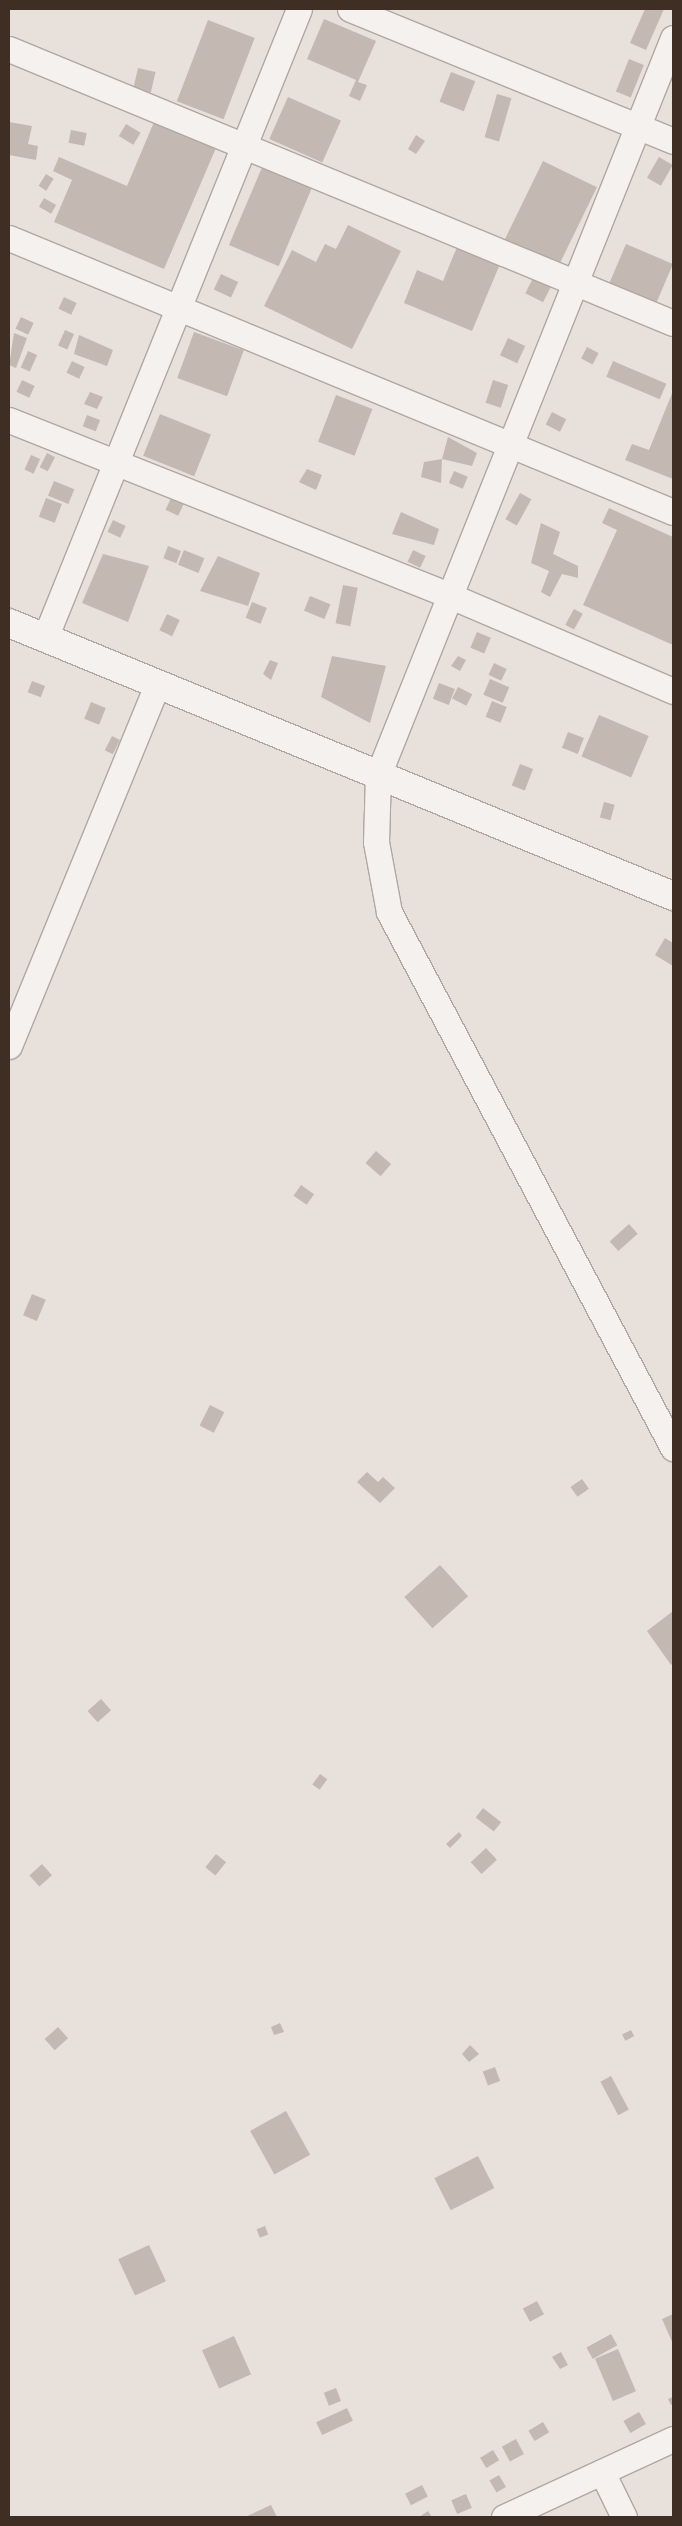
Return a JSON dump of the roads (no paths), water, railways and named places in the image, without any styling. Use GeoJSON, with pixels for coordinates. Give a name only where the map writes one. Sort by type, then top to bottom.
{"type":"FeatureCollection","features":[{"type":"Feature","properties":{"kind":"street"},"geometry":{"type":"LineString","coordinates":[[45,638],[117,466],[299,9]]}},
{"type":"Feature","properties":{"kind":"street"},"geometry":{"type":"LineString","coordinates":[[350,9],[673,141]]}},
{"type":"Feature","properties":{"kind":"street"},"geometry":{"type":"LineString","coordinates":[[673,38],[448,595],[378,775],[376,842],[389,912],[673,1448]]}},
{"type":"Feature","properties":{"kind":"street"},"geometry":{"type":"LineString","coordinates":[[9,49],[574,284],[673,323]]}},
{"type":"Feature","properties":{"kind":"street"},"geometry":{"type":"LineString","coordinates":[[9,238],[673,512]]}},
{"type":"Feature","properties":{"kind":"street"},"geometry":{"type":"LineString","coordinates":[[9,420],[117,466],[448,595],[673,691]]}},
{"type":"Feature","properties":{"kind":"street"},"geometry":{"type":"LineString","coordinates":[[9,623],[673,896]]}},
{"type":"Feature","properties":{"kind":"street"},"geometry":{"type":"LineString","coordinates":[[9,1046],[157,685]]}},
{"type":"Feature","properties":{"kind":"street"},"geometry":{"type":"LineString","coordinates":[[504,2517],[673,2439]]}},
{"type":"Feature","properties":{"kind":"street"},"geometry":{"type":"LineString","coordinates":[[602,2472],[624,2517]]}}]}
